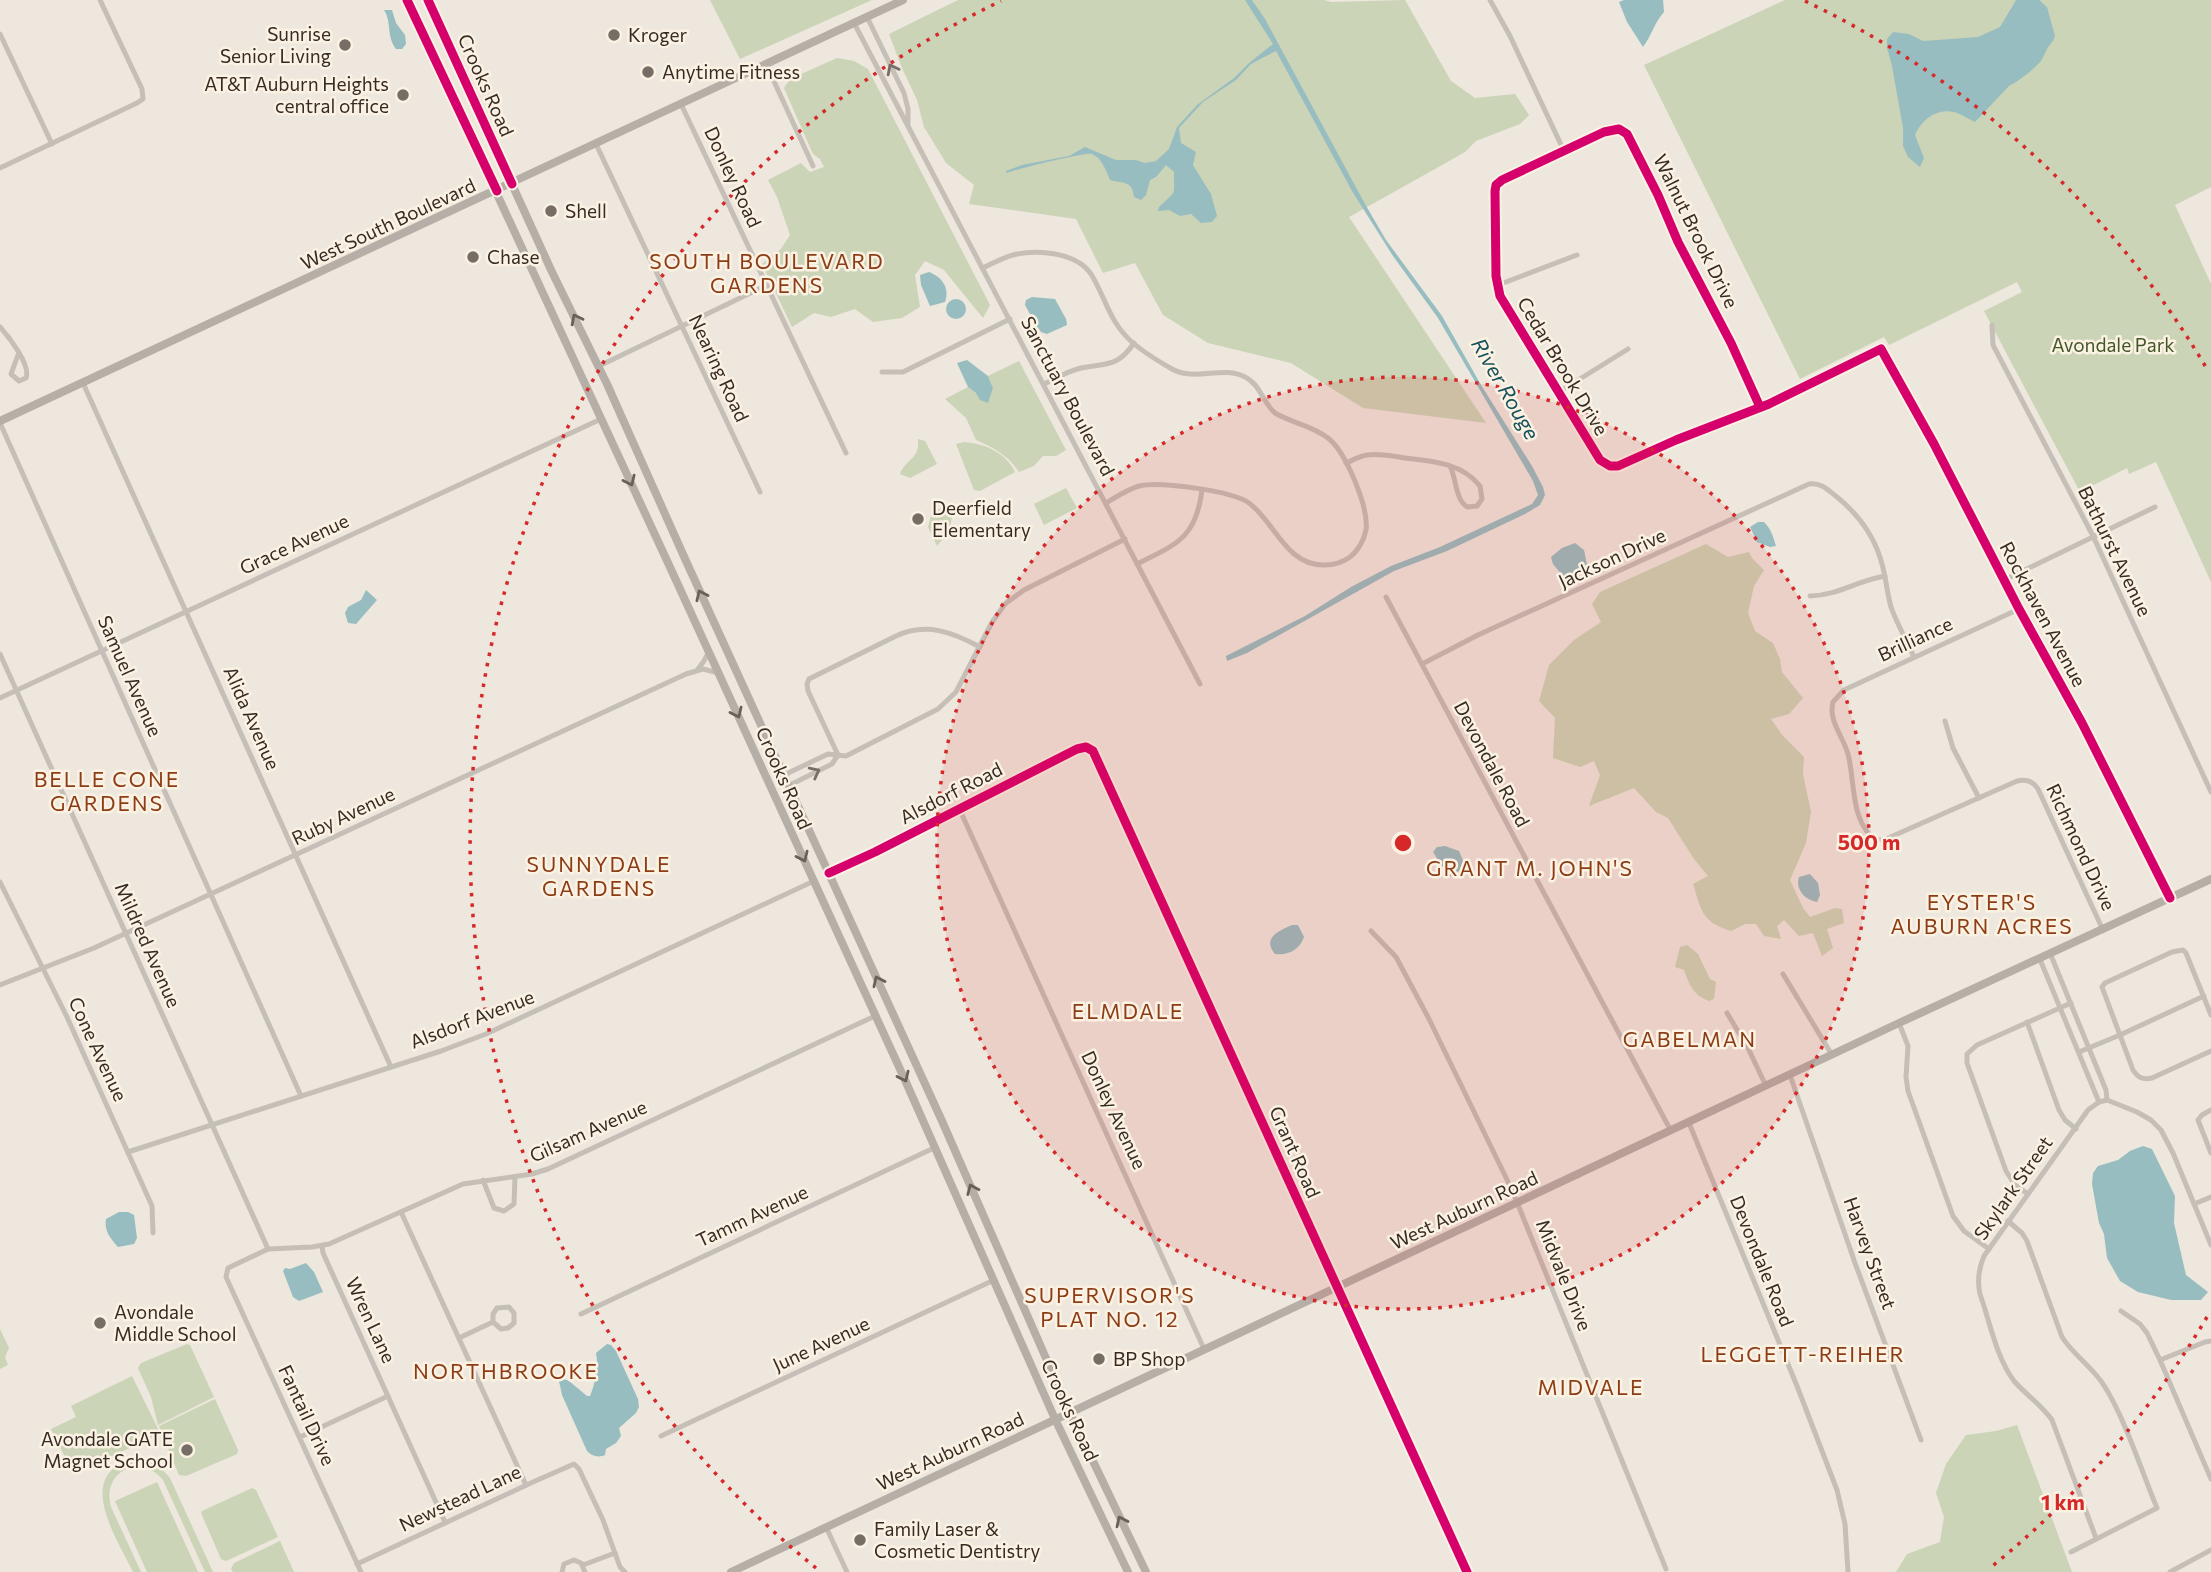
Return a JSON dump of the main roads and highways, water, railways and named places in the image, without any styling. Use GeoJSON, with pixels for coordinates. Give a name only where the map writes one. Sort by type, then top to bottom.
{"type":"FeatureCollection","features":[{"type":"Feature","properties":{"kind":"main road","name":"Crooks Road"},"geometry":{"type":"LineString","coordinates":[[407,0],[709,651],[936,1147],[1055,1419],[1126,1568]]}},
{"type":"Feature","properties":{"kind":"main road","name":"Crooks Road"},"geometry":{"type":"LineString","coordinates":[[428,0],[894,1015],[1085,1446],[1145,1569]]}},
{"type":"Feature","properties":{"kind":"main road","name":"West South Boulevard"},"geometry":{"type":"LineString","coordinates":[[0,422],[903,0]]}},
{"type":"Feature","properties":{"kind":"main road"},"geometry":{"type":"LineString","coordinates":[[415,15],[423,10],[434,13]]}},
{"type":"Feature","properties":{"kind":"main road"},"geometry":{"type":"LineString","coordinates":[[481,157],[488,159],[498,154]]}},
{"type":"Feature","properties":{"kind":"main road"},"geometry":{"type":"LineString","coordinates":[[511,221],[520,217],[528,220]]}},
{"type":"Feature","properties":{"kind":"main road"},"geometry":{"type":"LineString","coordinates":[[579,371],[587,373],[598,366]]}},
{"type":"Feature","properties":{"kind":"main road"},"geometry":{"type":"LineString","coordinates":[[601,419],[609,411],[620,414]]}},
{"type":"Feature","properties":{"kind":"main road"},"geometry":{"type":"LineString","coordinates":[[709,651],[717,657],[730,657]]}},
{"type":"Feature","properties":{"kind":"main road"},"geometry":{"type":"LineString","coordinates":[[753,748],[763,743],[773,750]]}},
{"type":"Feature","properties":{"kind":"main road","name":"West Auburn Road"},"geometry":{"type":"LineString","coordinates":[[731,1572],[2049,952],[2211,879]]}},
{"type":"Feature","properties":{"kind":"main road"},"geometry":{"type":"LineString","coordinates":[[839,936],[849,942],[858,937]]}},
{"type":"Feature","properties":{"kind":"main road"},"geometry":{"type":"LineString","coordinates":[[875,1016],[885,1009],[894,1015]]}},
{"type":"Feature","properties":{"kind":"main road"},"geometry":{"type":"LineString","coordinates":[[972,1228],[980,1232],[989,1228]]}},
{"type":"Feature","properties":{"kind":"main road"},"geometry":{"type":"LineString","coordinates":[[994,1280],[1003,1274],[1013,1283]]}},
{"type":"Feature","properties":{"kind":"main road"},"geometry":{"type":"LineString","coordinates":[[1040,1385],[1048,1389],[1058,1386]]}},
{"type":"Feature","properties":{"kind":"main road"},"geometry":{"type":"LineString","coordinates":[[1068,1447],[1077,1443],[1085,1446]]}},
{"type":"Feature","properties":{"kind":"main road"},"geometry":{"type":"LineString","coordinates":[[1126,1568],[1137,1571],[1145,1569]]}},
{"type":"Feature","properties":{"kind":"water"},"geometry":{"type":"Polygon","coordinates":[[[1245,0],[1252,0],[1265,19],[1386,240],[1442,316],[1532,466],[1545,495],[1540,505],[1525,514],[1447,551],[1394,571],[1247,653],[1227,661],[1226,656],[1305,616],[1351,587],[1391,566],[1440,547],[1532,504],[1538,495],[1533,481],[1438,318],[1393,256],[1352,191],[1276,51],[1251,64],[1236,80],[1203,102],[1179,128],[1181,143],[1196,152],[1193,165],[1211,194],[1217,216],[1212,222],[1201,223],[1191,214],[1180,216],[1169,210],[1158,211],[1174,190],[1174,172],[1166,165],[1150,180],[1146,195],[1141,200],[1134,197],[1129,185],[1110,180],[1101,161],[1092,154],[1007,173],[1006,171],[1022,165],[1069,156],[1085,147],[1116,160],[1145,163],[1156,161],[1169,149],[1177,127],[1197,105],[1234,78],[1273,44],[1245,0]]]}},
{"type":"Feature","properties":{"kind":"water"},"geometry":{"type":"Polygon","coordinates":[[[1663,0],[1664,12],[1643,47],[1627,22],[1619,2],[1663,0]]]}},
{"type":"Feature","properties":{"kind":"water"},"geometry":{"type":"Polygon","coordinates":[[[2016,0],[2039,0],[2047,7],[2055,36],[2053,41],[2039,64],[2010,85],[1975,122],[1947,111],[1935,114],[1925,121],[1915,135],[1924,158],[1920,167],[1908,157],[1903,146],[1903,128],[1887,39],[1893,32],[1909,34],[1923,41],[1978,37],[2000,27],[2016,0]]]}},
{"type":"Feature","properties":{"kind":"water"},"geometry":{"type":"Polygon","coordinates":[[[384,10],[392,10],[396,23],[405,35],[406,44],[402,49],[396,49],[393,44],[384,10]]]}},
{"type":"Feature","properties":{"kind":"water"},"geometry":{"type":"Polygon","coordinates":[[[929,272],[938,277],[946,288],[945,302],[930,306],[921,285],[920,275],[929,272]]]}},
{"type":"Feature","properties":{"kind":"water"},"geometry":{"type":"Polygon","coordinates":[[[1032,297],[1055,299],[1067,325],[1047,334],[1041,332],[1025,305],[1026,300],[1032,297]]]}},
{"type":"Feature","properties":{"kind":"water"},"geometry":{"type":"Polygon","coordinates":[[[956,299],[963,302],[966,309],[963,316],[956,319],[949,316],[946,309],[949,302],[956,299]]]}},
{"type":"Feature","properties":{"kind":"water"},"geometry":{"type":"Polygon","coordinates":[[[967,360],[988,376],[993,388],[988,403],[980,400],[968,387],[957,363],[967,360]]]}},
{"type":"Feature","properties":{"kind":"water"},"geometry":{"type":"Polygon","coordinates":[[[1764,522],[1768,527],[1776,546],[1770,547],[1757,542],[1750,527],[1764,522]]]}},
{"type":"Feature","properties":{"kind":"water"},"geometry":{"type":"Polygon","coordinates":[[[1575,543],[1584,550],[1587,565],[1563,576],[1551,557],[1562,548],[1575,543]]]}},
{"type":"Feature","properties":{"kind":"water"},"geometry":{"type":"Polygon","coordinates":[[[366,590],[377,600],[356,624],[348,623],[345,613],[348,607],[361,600],[366,590]]]}},
{"type":"Feature","properties":{"kind":"water"},"geometry":{"type":"Polygon","coordinates":[[[1445,846],[1459,851],[1464,863],[1461,870],[1449,877],[1433,852],[1437,847],[1445,846]]]}},
{"type":"Feature","properties":{"kind":"water"},"geometry":{"type":"Polygon","coordinates":[[[1810,874],[1818,883],[1820,895],[1817,902],[1805,896],[1798,886],[1799,877],[1810,874]]]}},
{"type":"Feature","properties":{"kind":"water"},"geometry":{"type":"Polygon","coordinates":[[[1292,925],[1298,925],[1304,937],[1302,941],[1289,953],[1275,954],[1271,948],[1271,939],[1292,925]]]}},
{"type":"Feature","properties":{"kind":"water"},"geometry":{"type":"Polygon","coordinates":[[[2143,1146],[2152,1149],[2175,1196],[2174,1223],[2186,1275],[2208,1292],[2201,1300],[2171,1300],[2138,1292],[2120,1281],[2107,1258],[2092,1184],[2093,1173],[2098,1166],[2118,1160],[2143,1146]]]}},
{"type":"Feature","properties":{"kind":"water"},"geometry":{"type":"Polygon","coordinates":[[[119,1212],[134,1215],[137,1238],[134,1244],[118,1247],[108,1234],[106,1219],[119,1212]]]}},
{"type":"Feature","properties":{"kind":"water"},"geometry":{"type":"Polygon","coordinates":[[[306,1263],[314,1272],[323,1292],[299,1301],[293,1297],[283,1271],[285,1268],[290,1269],[306,1263]]]}},
{"type":"Feature","properties":{"kind":"water"},"geometry":{"type":"Polygon","coordinates":[[[607,1344],[616,1351],[638,1399],[639,1407],[619,1428],[621,1436],[616,1443],[606,1449],[605,1455],[598,1456],[587,1451],[562,1395],[559,1381],[562,1378],[569,1381],[590,1396],[596,1375],[596,1353],[607,1344]]]}},
{"type":"Feature","properties":{"kind":"place","name":"Kroger"},"geometry":{"type":"Point","coordinates":[614,35]}},
{"type":"Feature","properties":{"kind":"place","name":"Sunrise Senior Living"},"geometry":{"type":"Point","coordinates":[345,45]}},
{"type":"Feature","properties":{"kind":"place","name":"Anytime Fitness"},"geometry":{"type":"Point","coordinates":[648,72]}},
{"type":"Feature","properties":{"kind":"place","name":"AT&T Auburn Heights central office"},"geometry":{"type":"Point","coordinates":[403,95]}},
{"type":"Feature","properties":{"kind":"place","name":"Shell"},"geometry":{"type":"Point","coordinates":[551,211]}},
{"type":"Feature","properties":{"kind":"place","name":"Chase"},"geometry":{"type":"Point","coordinates":[473,257]}},
{"type":"Feature","properties":{"kind":"place","name":"Deerfield Elementary"},"geometry":{"type":"Point","coordinates":[918,519]}},
{"type":"Feature","properties":{"kind":"place","name":"Avondale Middle School"},"geometry":{"type":"Point","coordinates":[100,1323]}},
{"type":"Feature","properties":{"kind":"place","name":"BP Shop"},"geometry":{"type":"Point","coordinates":[1099,1359]}},
{"type":"Feature","properties":{"kind":"place","name":"Avondale GATE Magnet School"},"geometry":{"type":"Point","coordinates":[187,1450]}},
{"type":"Feature","properties":{"kind":"place","name":"Family Laser & Cosmetic Dentistry"},"geometry":{"type":"Point","coordinates":[860,1540]}},
{"type":"Feature","properties":{"kind":"district","name":"SOUTH BOULEVARD GARDENS"},"geometry":{"type":"Point","coordinates":[767,274]}},
{"type":"Feature","properties":{"kind":"district","name":"BELLE CONE GARDENS"},"geometry":{"type":"Point","coordinates":[107,792]}},
{"type":"Feature","properties":{"kind":"district","name":"GRANT M. JOHN'S"},"geometry":{"type":"Point","coordinates":[1530,869]}},
{"type":"Feature","properties":{"kind":"district","name":"SUNNYDALE GARDENS"},"geometry":{"type":"Point","coordinates":[599,877]}},
{"type":"Feature","properties":{"kind":"district","name":"EYSTER'S AUBURN ACRES"},"geometry":{"type":"Point","coordinates":[1982,915]}},
{"type":"Feature","properties":{"kind":"district","name":"ELMDALE"},"geometry":{"type":"Point","coordinates":[1128,1012]}},
{"type":"Feature","properties":{"kind":"district","name":"GABELMAN"},"geometry":{"type":"Point","coordinates":[1690,1040]}},
{"type":"Feature","properties":{"kind":"district","name":"SUPERVISOR'S PLAT NO. 12"},"geometry":{"type":"Point","coordinates":[1110,1308]}},
{"type":"Feature","properties":{"kind":"district","name":"LEGGETT-REIHER"},"geometry":{"type":"Point","coordinates":[1803,1355]}},
{"type":"Feature","properties":{"kind":"district","name":"NORTHBROOKE"},"geometry":{"type":"Point","coordinates":[506,1372]}},
{"type":"Feature","properties":{"kind":"district","name":"MIDVALE"},"geometry":{"type":"Point","coordinates":[1591,1388]}},
{"type":"Feature","properties":{"kind":"park label","name":"Avondale Park"},"geometry":{"type":"Point","coordinates":[2113,345]}},
{"type":"Feature","properties":{"kind":"water label","name":"River Rouge"},"geometry":{"type":"Point","coordinates":[1505,389]}}]}
